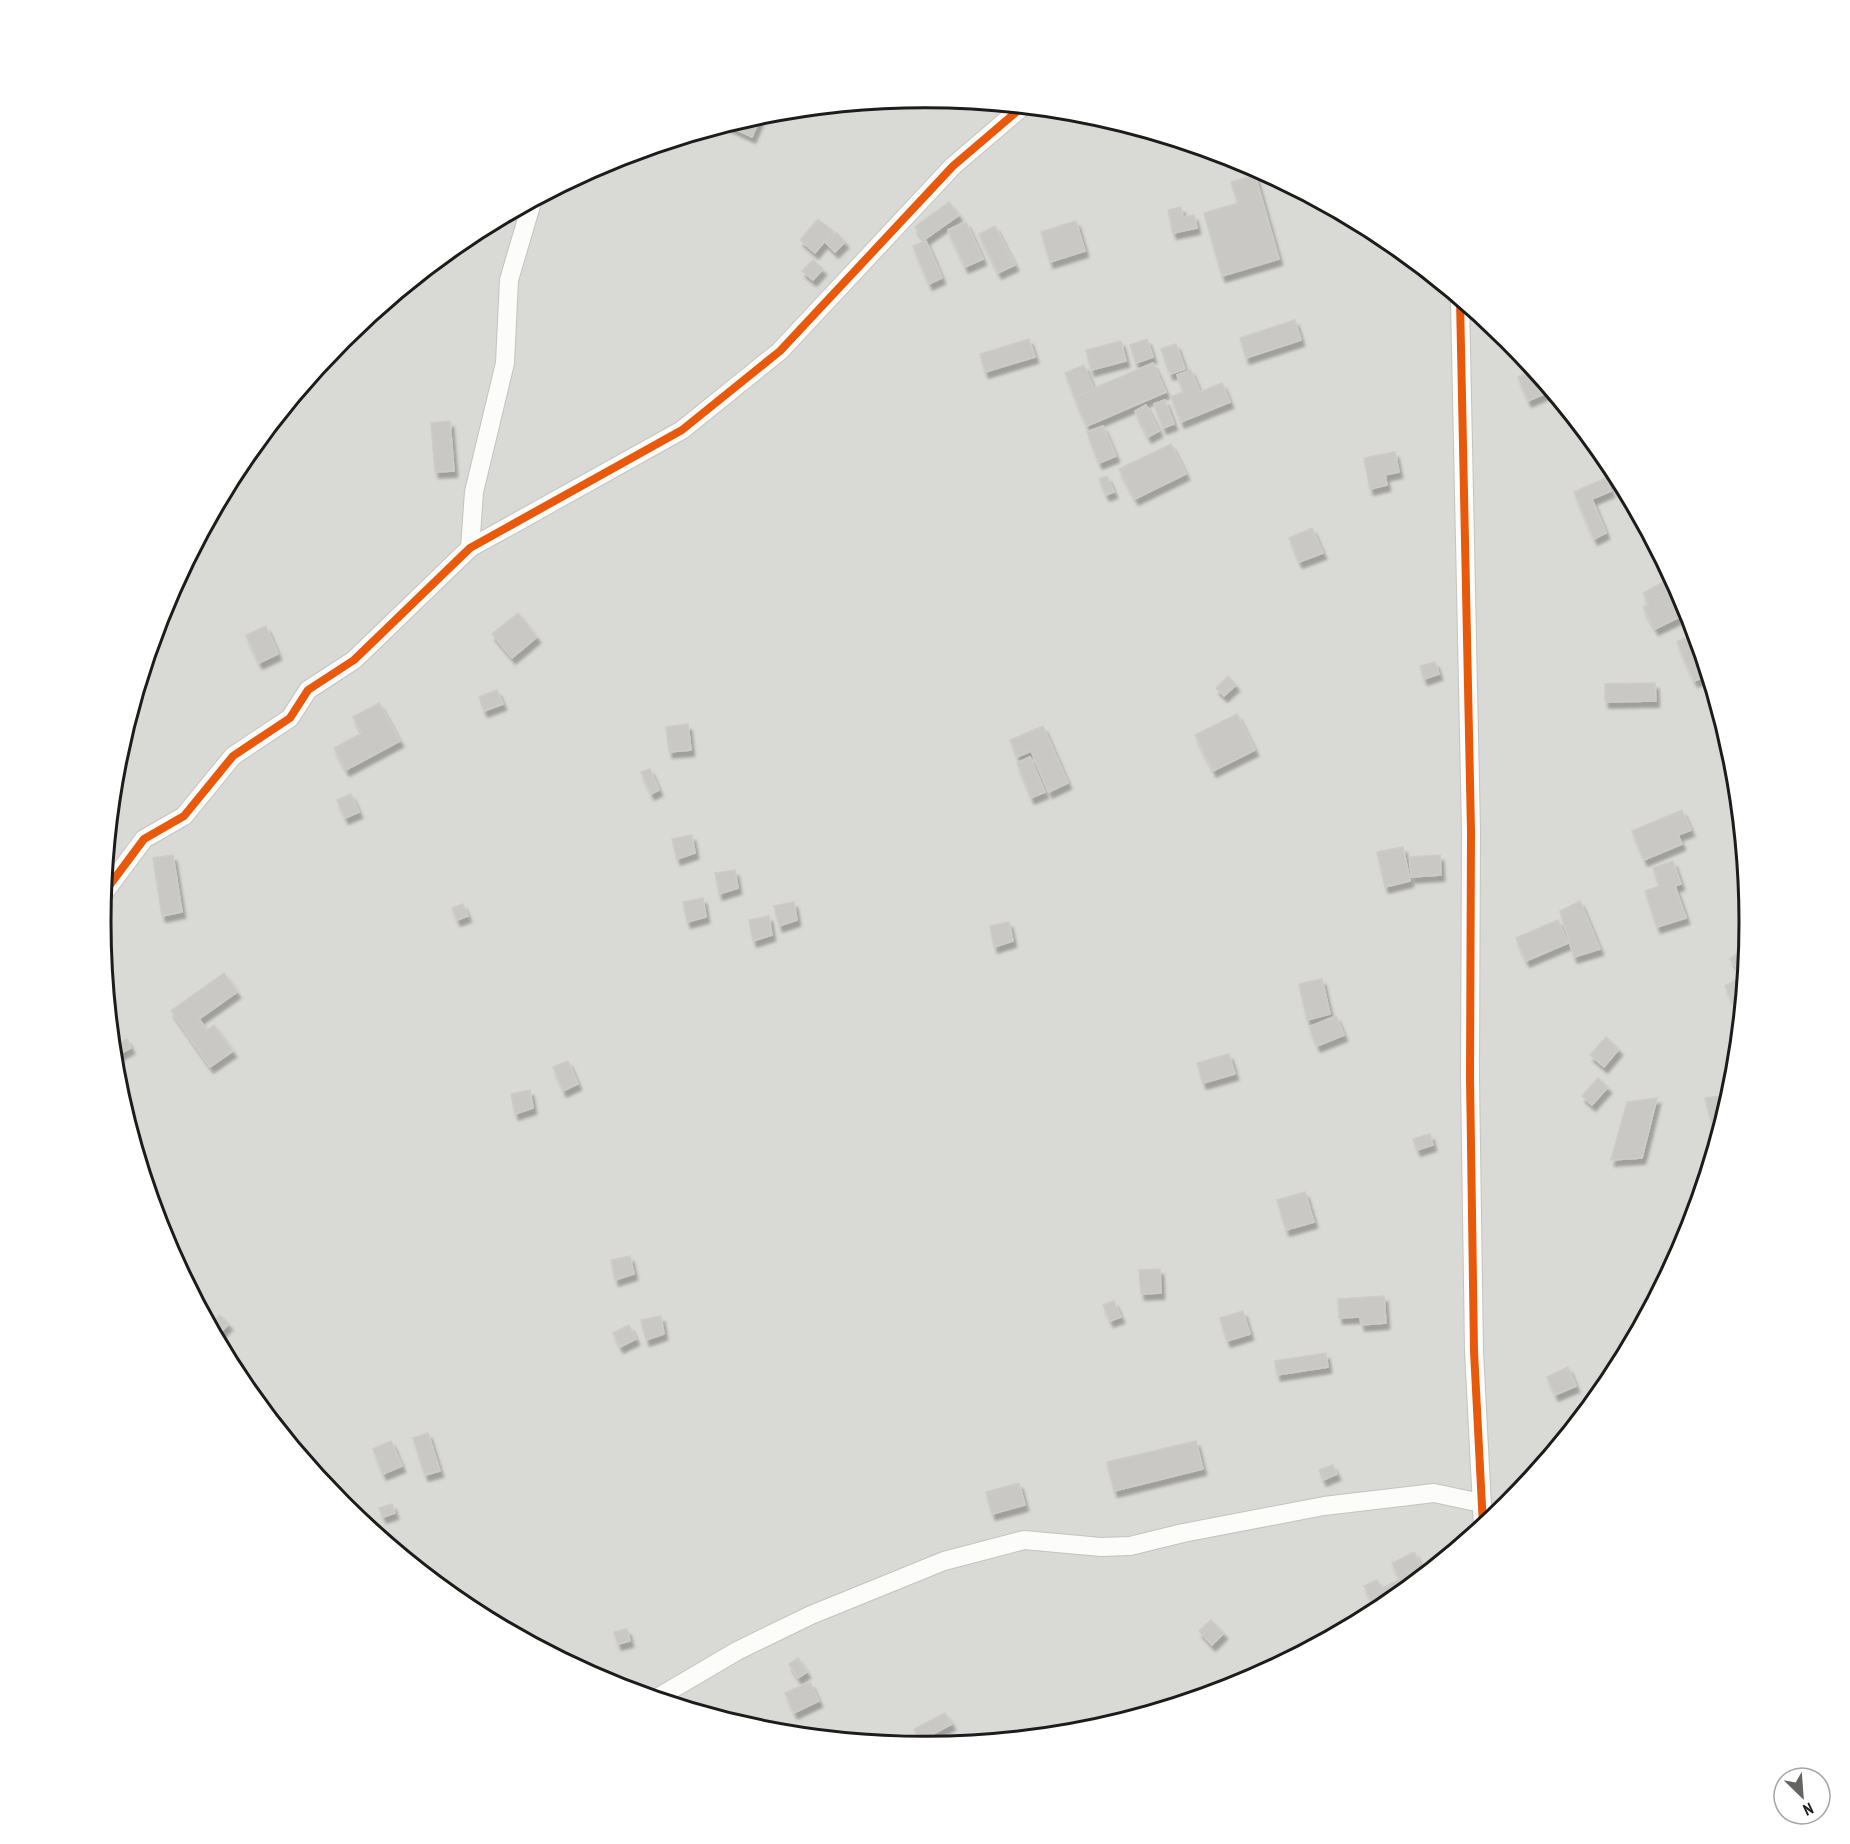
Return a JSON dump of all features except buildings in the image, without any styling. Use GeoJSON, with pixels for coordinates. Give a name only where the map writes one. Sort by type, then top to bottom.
{"type":"FeatureCollection","features":[{"type":"Feature","properties":{"kind":"street"},"geometry":{"type":"LineString","coordinates":[[113,881],[144,839],[184,816],[233,756],[290,718],[308,690],[354,660],[470,548],[682,430],[780,351],[953,166],[1014,113]]}},
{"type":"Feature","properties":{"kind":"street"},"geometry":{"type":"LineString","coordinates":[[470,548],[474,492],[505,363],[509,280],[529,211]]}},
{"type":"Feature","properties":{"kind":"street"},"geometry":{"type":"LineString","coordinates":[[1460,308],[1471,831],[1470,1077],[1474,1351],[1482,1515]]}},
{"type":"Feature","properties":{"kind":"street"},"geometry":{"type":"LineString","coordinates":[[665,1693],[737,1651],[811,1616],[944,1561],[1024,1540],[1101,1547],[1130,1546],[1183,1533],[1324,1506],[1434,1493],[1481,1503]]}},
{"type":"Feature","properties":{"kind":"shaded area"},"geometry":{"type":"Polygon","coordinates":[[[925,108],[1031,115],[1136,136],[1187,151],[1237,170],[1332,217],[1421,276],[1462,310],[1501,346],[1571,426],[1630,515],[1655,562],[1696,660],[1711,711],[1732,816],[1739,922],[1732,1028],[1711,1133],[1696,1184],[1677,1234],[1630,1329],[1571,1418],[1537,1459],[1501,1498],[1421,1568],[1332,1627],[1285,1652],[1187,1693],[1136,1708],[1031,1729],[978,1734],[925,1736],[819,1729],[714,1708],[663,1693],[613,1674],[518,1627],[429,1568],[388,1534],[349,1498],[279,1418],[220,1329],[195,1282],[154,1184],[139,1133],[118,1028],[113,975],[111,922],[118,816],[139,711],[154,660],[173,610],[220,515],[279,426],[313,385],[349,346],[429,276],[518,217],[565,192],[663,151],[714,136],[819,115],[872,110],[925,108]]]}},
{"type":"Feature","properties":{"kind":"cycle path"},"geometry":{"type":"LineString","coordinates":[[113,881],[144,839],[184,816],[233,756],[290,718],[308,690],[354,660],[470,548],[682,430],[780,351],[953,166],[1014,113]]}},
{"type":"Feature","properties":{"kind":"cycle path"},"geometry":{"type":"LineString","coordinates":[[1460,308],[1471,831],[1470,1077],[1474,1351],[1482,1515]]}}]}
